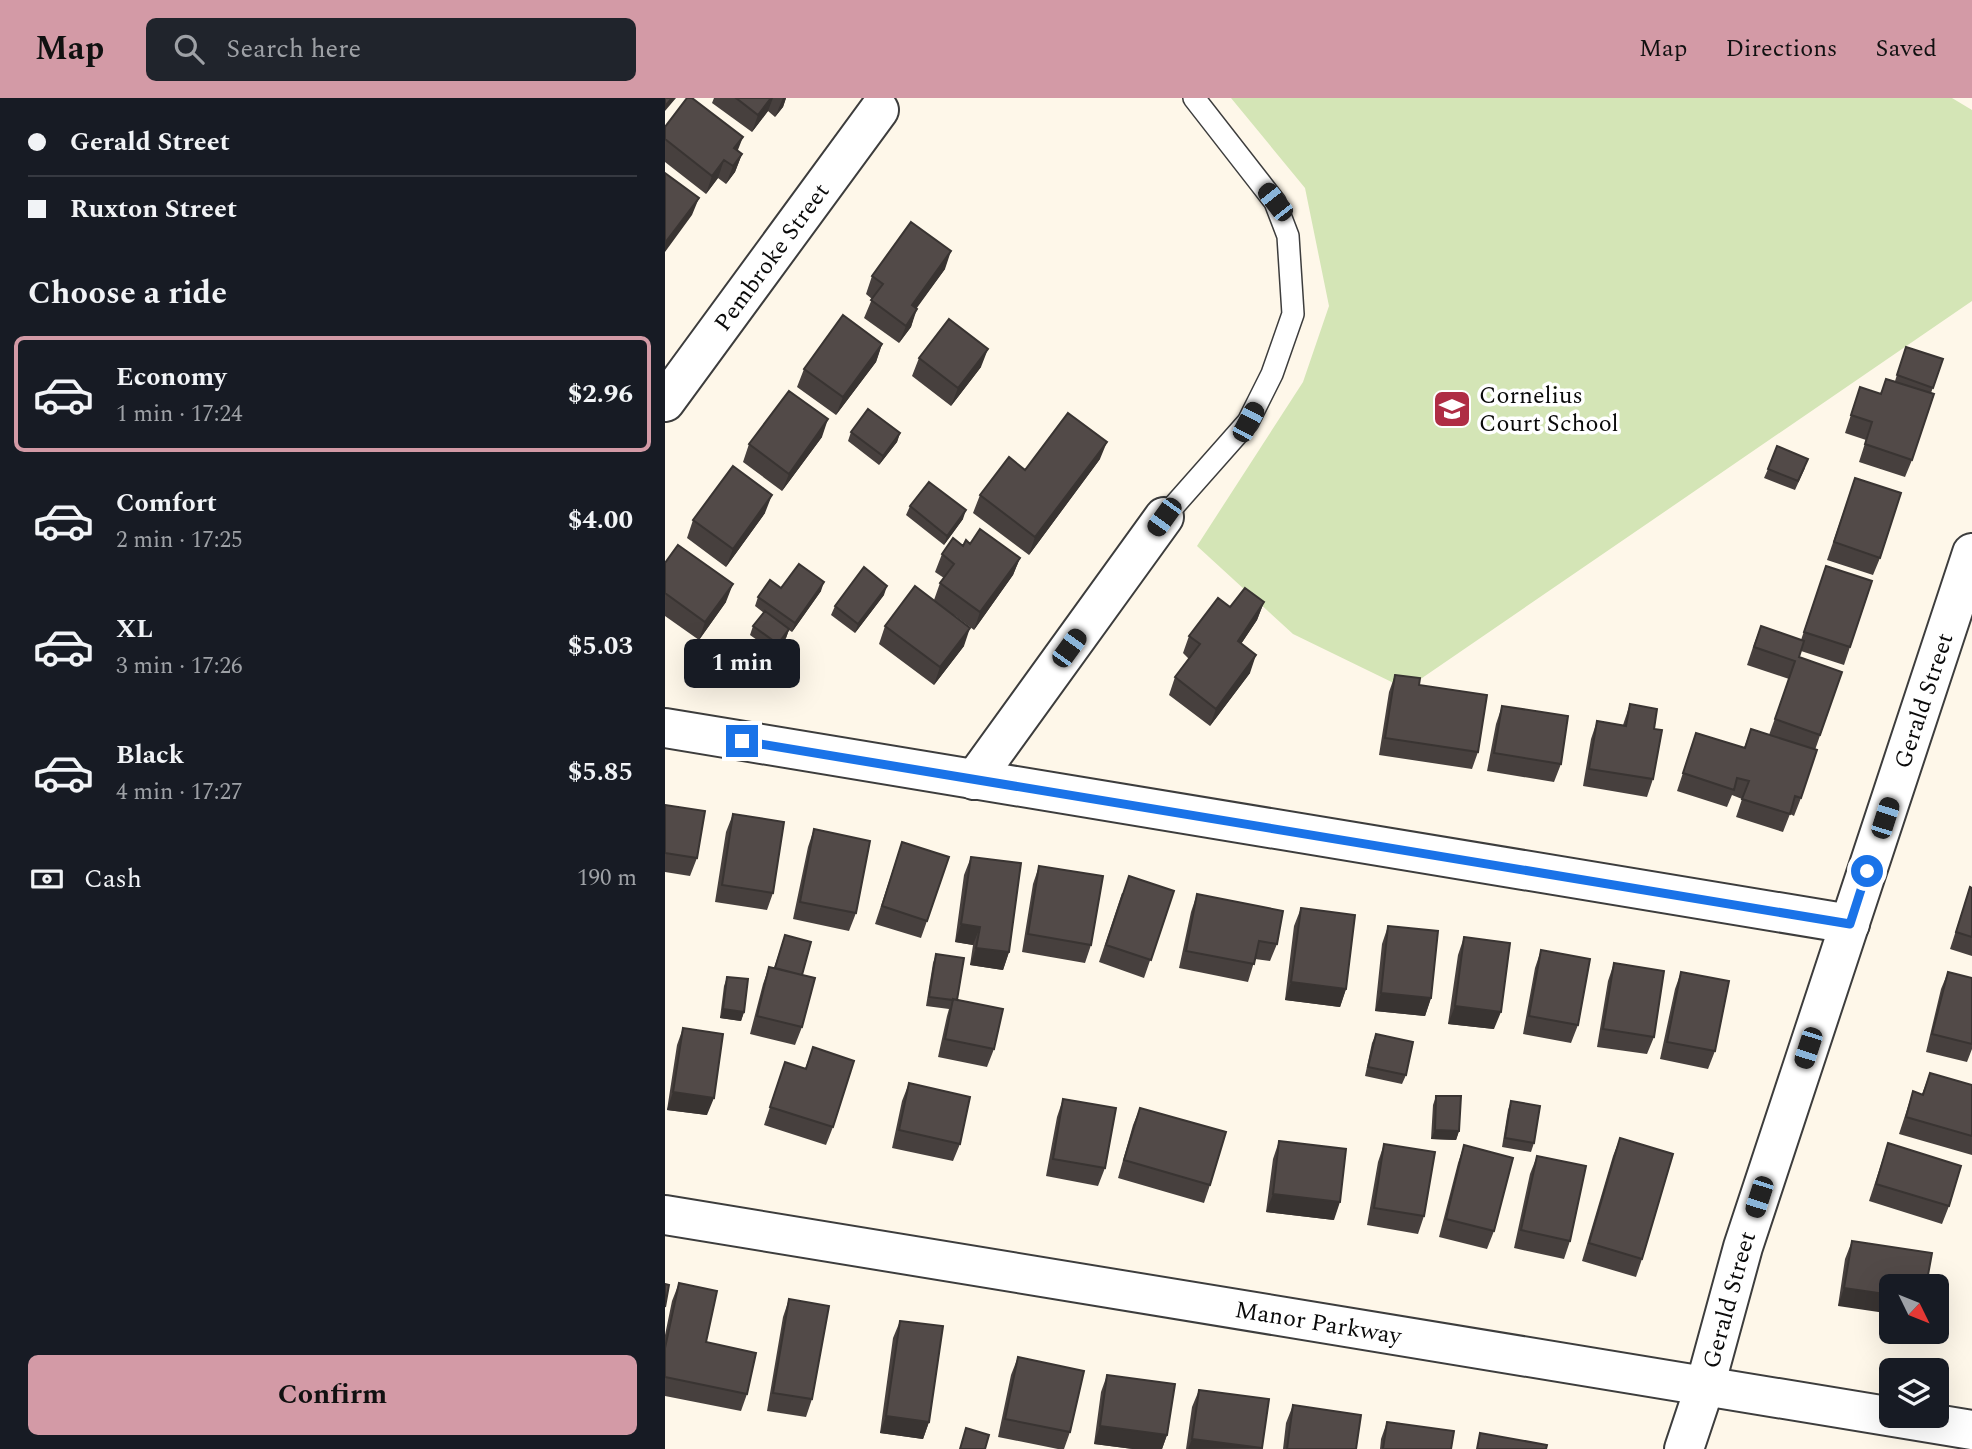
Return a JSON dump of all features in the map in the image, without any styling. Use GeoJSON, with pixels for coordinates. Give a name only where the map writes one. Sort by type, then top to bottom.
{"type":"FeatureCollection","features":[{"type":"Feature","properties":{"kind":"street","name":"Pembroke Street"},"geometry":{"type":"LineString","coordinates":[[665,402],[883,104]]}},
{"type":"Feature","properties":{"kind":"street"},"geometry":{"type":"LineString","coordinates":[[974,779],[1164,517]]}},
{"type":"Feature","properties":{"kind":"street","name":"Gerald Street"},"geometry":{"type":"LineString","coordinates":[[1684,1449],[1705,1386],[1743,1247],[1972,553]]}},
{"type":"Feature","properties":{"kind":"street"},"geometry":{"type":"LineString","coordinates":[[665,728],[1850,924]]}},
{"type":"Feature","properties":{"kind":"street","name":"Manor Parkway"},"geometry":{"type":"LineString","coordinates":[[665,1215],[1972,1430]]}},
{"type":"Feature","properties":{"kind":"lane"},"geometry":{"type":"LineString","coordinates":[[1164,517],[1248,422],[1272,374],[1293,314],[1288,236],[1275,202],[1194,98]]}},
{"type":"Feature","properties":{"kind":"green space","name":"Cornelius Court School"},"geometry":{"type":"Polygon","coordinates":[[[1231,98],[1952,98],[1972,110],[1972,301],[1406,689],[1293,634],[1197,546],[1303,382],[1329,306],[1305,188],[1231,98]]]}},
{"type":"Feature","properties":{"kind":"building"},"geometry":{"type":"Polygon","coordinates":[[[687,98],[692,98],[743,137],[734,148],[742,154],[733,166],[724,160],[712,176],[665,139],[665,127],[687,98]]]}},
{"type":"Feature","properties":{"kind":"building"},"geometry":{"type":"Polygon","coordinates":[[[736,98],[771,98],[758,115],[736,98]]]}},
{"type":"Feature","properties":{"kind":"building"},"geometry":{"type":"Polygon","coordinates":[[[665,173],[699,198],[665,243],[665,173]]]}},
{"type":"Feature","properties":{"kind":"building"},"geometry":{"type":"Polygon","coordinates":[[[911,222],[951,251],[912,305],[917,309],[906,326],[871,300],[883,284],[872,276],[911,222]]]}},
{"type":"Feature","properties":{"kind":"building"},"geometry":{"type":"Polygon","coordinates":[[[843,315],[882,344],[843,397],[804,369],[843,315]]]}},
{"type":"Feature","properties":{"kind":"building"},"geometry":{"type":"Polygon","coordinates":[[[949,319],[988,349],[958,388],[919,358],[949,319]]]}},
{"type":"Feature","properties":{"kind":"building"},"geometry":{"type":"Polygon","coordinates":[[[1906,347],[1943,359],[1933,388],[1897,375],[1906,347]]]}},
{"type":"Feature","properties":{"kind":"building"},"geometry":{"type":"Polygon","coordinates":[[[1886,379],[1934,394],[1912,460],[1865,444],[1872,422],[1851,415],[1860,387],[1881,394],[1886,379]]]}},
{"type":"Feature","properties":{"kind":"building"},"geometry":{"type":"Polygon","coordinates":[[[789,391],[828,419],[789,474],[749,444],[789,391]]]}},
{"type":"Feature","properties":{"kind":"building"},"geometry":{"type":"Polygon","coordinates":[[[868,409],[900,433],[883,456],[851,432],[868,409]]]}},
{"type":"Feature","properties":{"kind":"building"},"geometry":{"type":"Polygon","coordinates":[[[1068,413],[1107,442],[1035,537],[980,495],[1009,457],[1025,470],[1068,413]]]}},
{"type":"Feature","properties":{"kind":"building"},"geometry":{"type":"Polygon","coordinates":[[[1777,446],[1808,459],[1798,481],[1768,469],[1777,446]]]}},
{"type":"Feature","properties":{"kind":"building"},"geometry":{"type":"Polygon","coordinates":[[[733,466],[772,495],[733,549],[693,520],[733,466]]]}},
{"type":"Feature","properties":{"kind":"building"},"geometry":{"type":"Polygon","coordinates":[[[1855,478],[1901,493],[1880,558],[1834,542],[1855,478]]]}},
{"type":"Feature","properties":{"kind":"building"},"geometry":{"type":"Polygon","coordinates":[[[929,482],[966,510],[947,536],[910,506],[929,482]]]}},
{"type":"Feature","properties":{"kind":"building"},"geometry":{"type":"Polygon","coordinates":[[[980,529],[1020,558],[980,612],[940,583],[954,564],[942,554],[953,538],[963,546],[966,540],[970,544],[980,529]]]}},
{"type":"Feature","properties":{"kind":"building"},"geometry":{"type":"Polygon","coordinates":[[[678,545],[733,584],[705,622],[665,593],[665,563],[678,545]]]}},
{"type":"Feature","properties":{"kind":"building"},"geometry":{"type":"Polygon","coordinates":[[[799,564],[824,582],[795,623],[758,597],[770,580],[781,588],[799,564]]]}},
{"type":"Feature","properties":{"kind":"building"},"geometry":{"type":"Polygon","coordinates":[[[1826,566],[1872,581],[1850,647],[1804,632],[1826,566]]]}},
{"type":"Feature","properties":{"kind":"building"},"geometry":{"type":"Polygon","coordinates":[[[864,567],[887,586],[858,624],[835,606],[864,567]]]}},
{"type":"Feature","properties":{"kind":"building"},"geometry":{"type":"Polygon","coordinates":[[[915,586],[970,628],[940,667],[885,626],[915,586]]]}},
{"type":"Feature","properties":{"kind":"building"},"geometry":{"type":"Polygon","coordinates":[[[1245,588],[1264,602],[1238,641],[1256,655],[1216,709],[1175,677],[1200,644],[1189,636],[1218,598],[1230,607],[1245,588]]]}},
{"type":"Feature","properties":{"kind":"building"},"geometry":{"type":"Polygon","coordinates":[[[765,611],[789,629],[778,644],[753,626],[765,611]]]}},
{"type":"Feature","properties":{"kind":"building"},"geometry":{"type":"Polygon","coordinates":[[[1761,626],[1804,641],[1799,657],[1842,672],[1820,735],[1775,719],[1795,661],[1754,647],[1761,626]]]}},
{"type":"Feature","properties":{"kind":"building"},"geometry":{"type":"Polygon","coordinates":[[[1395,675],[1420,678],[1419,685],[1487,695],[1478,752],[1385,738],[1395,675]]]}},
{"type":"Feature","properties":{"kind":"building"},"geometry":{"type":"Polygon","coordinates":[[[1630,704],[1657,709],[1654,729],[1662,730],[1653,779],[1589,769],[1597,721],[1626,726],[1630,704]]]}},
{"type":"Feature","properties":{"kind":"building"},"geometry":{"type":"Polygon","coordinates":[[[1502,706],[1568,716],[1561,764],[1494,753],[1502,706]]]}},
{"type":"Feature","properties":{"kind":"building"},"geometry":{"type":"Polygon","coordinates":[[[1751,729],[1817,750],[1801,798],[1795,796],[1790,814],[1742,799],[1749,781],[1737,778],[1734,790],[1683,773],[1696,733],[1745,748],[1751,729]]]}},
{"type":"Feature","properties":{"kind":"building"},"geometry":{"type":"Polygon","coordinates":[[[665,805],[705,811],[697,858],[665,853],[665,805]]]}},
{"type":"Feature","properties":{"kind":"building"},"geometry":{"type":"Polygon","coordinates":[[[733,814],[784,822],[773,893],[722,885],[733,814]]]}},
{"type":"Feature","properties":{"kind":"building"},"geometry":{"type":"Polygon","coordinates":[[[814,829],[870,841],[856,913],[800,902],[814,829]]]}},
{"type":"Feature","properties":{"kind":"building"},"geometry":{"type":"Polygon","coordinates":[[[902,842],[949,857],[927,921],[882,906],[902,842]]]}},
{"type":"Feature","properties":{"kind":"building"},"geometry":{"type":"Polygon","coordinates":[[[971,857],[1021,863],[1009,952],[976,948],[980,927],[961,924],[971,857]]]}},
{"type":"Feature","properties":{"kind":"building"},"geometry":{"type":"Polygon","coordinates":[[[1039,866],[1103,876],[1091,945],[1028,934],[1039,866]]]}},
{"type":"Feature","properties":{"kind":"building"},"geometry":{"type":"Polygon","coordinates":[[[1129,876],[1174,891],[1151,960],[1106,945],[1129,876]]]}},
{"type":"Feature","properties":{"kind":"building"},"geometry":{"type":"Polygon","coordinates":[[[1970,887],[1972,888],[1972,937],[1956,932],[1970,887]]]}},
{"type":"Feature","properties":{"kind":"building"},"geometry":{"type":"Polygon","coordinates":[[[1197,894],[1283,911],[1277,944],[1259,941],[1254,964],[1186,951],[1197,894]]]}},
{"type":"Feature","properties":{"kind":"building"},"geometry":{"type":"Polygon","coordinates":[[[1301,908],[1355,915],[1346,989],[1291,982],[1301,908]]]}},
{"type":"Feature","properties":{"kind":"building"},"geometry":{"type":"Polygon","coordinates":[[[1388,926],[1438,931],[1431,998],[1381,993],[1388,926]]]}},
{"type":"Feature","properties":{"kind":"building"},"geometry":{"type":"Polygon","coordinates":[[[785,935],[811,942],[802,975],[775,968],[785,935]]]}},
{"type":"Feature","properties":{"kind":"building"},"geometry":{"type":"Polygon","coordinates":[[[1464,937],[1510,943],[1501,1012],[1455,1006],[1464,937]]]}},
{"type":"Feature","properties":{"kind":"building"},"geometry":{"type":"Polygon","coordinates":[[[1541,950],[1590,959],[1578,1025],[1529,1016],[1541,950]]]}},
{"type":"Feature","properties":{"kind":"building"},"geometry":{"type":"Polygon","coordinates":[[[936,954],[964,958],[957,1000],[929,997],[936,954]]]}},
{"type":"Feature","properties":{"kind":"building"},"geometry":{"type":"Polygon","coordinates":[[[1614,963],[1664,971],[1654,1037],[1603,1029],[1614,963]]]}},
{"type":"Feature","properties":{"kind":"building"},"geometry":{"type":"Polygon","coordinates":[[[769,967],[815,978],[802,1027],[757,1016],[769,967]]]}},
{"type":"Feature","properties":{"kind":"building"},"geometry":{"type":"Polygon","coordinates":[[[1681,972],[1729,981],[1715,1051],[1667,1042],[1681,972]]]}},
{"type":"Feature","properties":{"kind":"building"},"geometry":{"type":"Polygon","coordinates":[[[1948,972],[1972,978],[1972,1044],[1932,1034],[1948,972]]]}},
{"type":"Feature","properties":{"kind":"building"},"geometry":{"type":"Polygon","coordinates":[[[727,977],[748,979],[744,1012],[723,1009],[727,977]]]}},
{"type":"Feature","properties":{"kind":"building"},"geometry":{"type":"Polygon","coordinates":[[[953,999],[1003,1009],[994,1049],[945,1039],[953,999]]]}},
{"type":"Feature","properties":{"kind":"building"},"geometry":{"type":"Polygon","coordinates":[[[683,1028],[723,1034],[714,1098],[673,1092],[683,1028]]]}},
{"type":"Feature","properties":{"kind":"building"},"geometry":{"type":"Polygon","coordinates":[[[1376,1034],[1413,1042],[1406,1075],[1368,1067],[1376,1034]]]}},
{"type":"Feature","properties":{"kind":"building"},"geometry":{"type":"Polygon","coordinates":[[[813,1047],[854,1061],[833,1127],[770,1107],[785,1062],[806,1069],[813,1047]]]}},
{"type":"Feature","properties":{"kind":"building"},"geometry":{"type":"Polygon","coordinates":[[[1930,1073],[1972,1085],[1972,1136],[1906,1117],[1913,1091],[1923,1095],[1930,1073]]]}},
{"type":"Feature","properties":{"kind":"building"},"geometry":{"type":"Polygon","coordinates":[[[909,1083],[970,1097],[960,1144],[899,1130],[909,1083]]]}},
{"type":"Feature","properties":{"kind":"building"},"geometry":{"type":"Polygon","coordinates":[[[1436,1096],[1461,1096],[1459,1131],[1435,1130],[1436,1096]]]}},
{"type":"Feature","properties":{"kind":"building"},"geometry":{"type":"Polygon","coordinates":[[[1063,1099],[1116,1108],[1105,1168],[1053,1159],[1063,1099]]]}},
{"type":"Feature","properties":{"kind":"building"},"geometry":{"type":"Polygon","coordinates":[[[1511,1101],[1540,1106],[1534,1143],[1505,1138],[1511,1101]]]}},
{"type":"Feature","properties":{"kind":"building"},"geometry":{"type":"Polygon","coordinates":[[[1140,1108],[1226,1132],[1210,1185],[1124,1160],[1140,1108]]]}},
{"type":"Feature","properties":{"kind":"building"},"geometry":{"type":"Polygon","coordinates":[[[1620,1138],[1673,1154],[1642,1259],[1589,1243],[1620,1138]]]}},
{"type":"Feature","properties":{"kind":"building"},"geometry":{"type":"Polygon","coordinates":[[[1279,1141],[1346,1149],[1340,1202],[1273,1194],[1279,1141]]]}},
{"type":"Feature","properties":{"kind":"building"},"geometry":{"type":"Polygon","coordinates":[[[1888,1143],[1961,1166],[1949,1206],[1876,1184],[1888,1143]]]}},
{"type":"Feature","properties":{"kind":"building"},"geometry":{"type":"Polygon","coordinates":[[[1384,1144],[1435,1152],[1424,1216],[1374,1208],[1384,1144]]]}},
{"type":"Feature","properties":{"kind":"building"},"geometry":{"type":"Polygon","coordinates":[[[1464,1145],[1513,1158],[1494,1231],[1446,1219],[1464,1145]]]}},
{"type":"Feature","properties":{"kind":"building"},"geometry":{"type":"Polygon","coordinates":[[[1537,1156],[1586,1166],[1570,1241],[1521,1230],[1537,1156]]]}},
{"type":"Feature","properties":{"kind":"building"},"geometry":{"type":"Polygon","coordinates":[[[1852,1241],[1932,1253],[1928,1274],[1879,1274],[1879,1293],[1844,1288],[1852,1241]]]}},
{"type":"Feature","properties":{"kind":"building"},"geometry":{"type":"Polygon","coordinates":[[[679,1283],[717,1291],[706,1342],[756,1353],[747,1394],[665,1377],[665,1348],[679,1283]]]}},
{"type":"Feature","properties":{"kind":"building"},"geometry":{"type":"Polygon","coordinates":[[[665,1284],[669,1285],[665,1307],[665,1284]]]}},
{"type":"Feature","properties":{"kind":"building"},"geometry":{"type":"Polygon","coordinates":[[[789,1299],[829,1306],[812,1399],[773,1393],[789,1299]]]}},
{"type":"Feature","properties":{"kind":"building"},"geometry":{"type":"Polygon","coordinates":[[[900,1321],[943,1326],[929,1422],[886,1416],[900,1321]]]}},
{"type":"Feature","properties":{"kind":"building"},"geometry":{"type":"Polygon","coordinates":[[[1018,1357],[1084,1371],[1070,1432],[1005,1419],[1018,1357]]]}},
{"type":"Feature","properties":{"kind":"building"},"geometry":{"type":"Polygon","coordinates":[[[1107,1375],[1175,1384],[1167,1435],[1100,1426],[1107,1375]]]}},
{"type":"Feature","properties":{"kind":"building"},"geometry":{"type":"Polygon","coordinates":[[[1199,1390],[1269,1399],[1262,1448],[1192,1439],[1199,1390]]]}},
{"type":"Feature","properties":{"kind":"building"},"geometry":{"type":"Polygon","coordinates":[[[1293,1405],[1361,1415],[1356,1449],[1287,1449],[1293,1405]]]}},
{"type":"Feature","properties":{"kind":"building"},"geometry":{"type":"Polygon","coordinates":[[[1387,1422],[1454,1431],[1451,1449],[1383,1449],[1387,1422]]]}},
{"type":"Feature","properties":{"kind":"building"},"geometry":{"type":"Polygon","coordinates":[[[966,1428],[989,1435],[985,1449],[960,1449],[966,1428]]]}},
{"type":"Feature","properties":{"kind":"building"},"geometry":{"type":"Polygon","coordinates":[[[1480,1433],[1547,1445],[1546,1449],[1477,1449],[1480,1433]]]}},
{"type":"Feature","properties":{"kind":"place","name":"Cornelius Court School"},"geometry":{"type":"Point","coordinates":[1452,409]}},
{"type":"Feature","properties":{"kind":"route"},"geometry":{"type":"LineString","coordinates":[[742,741],[1850,924],[1867,871]]}}]}
